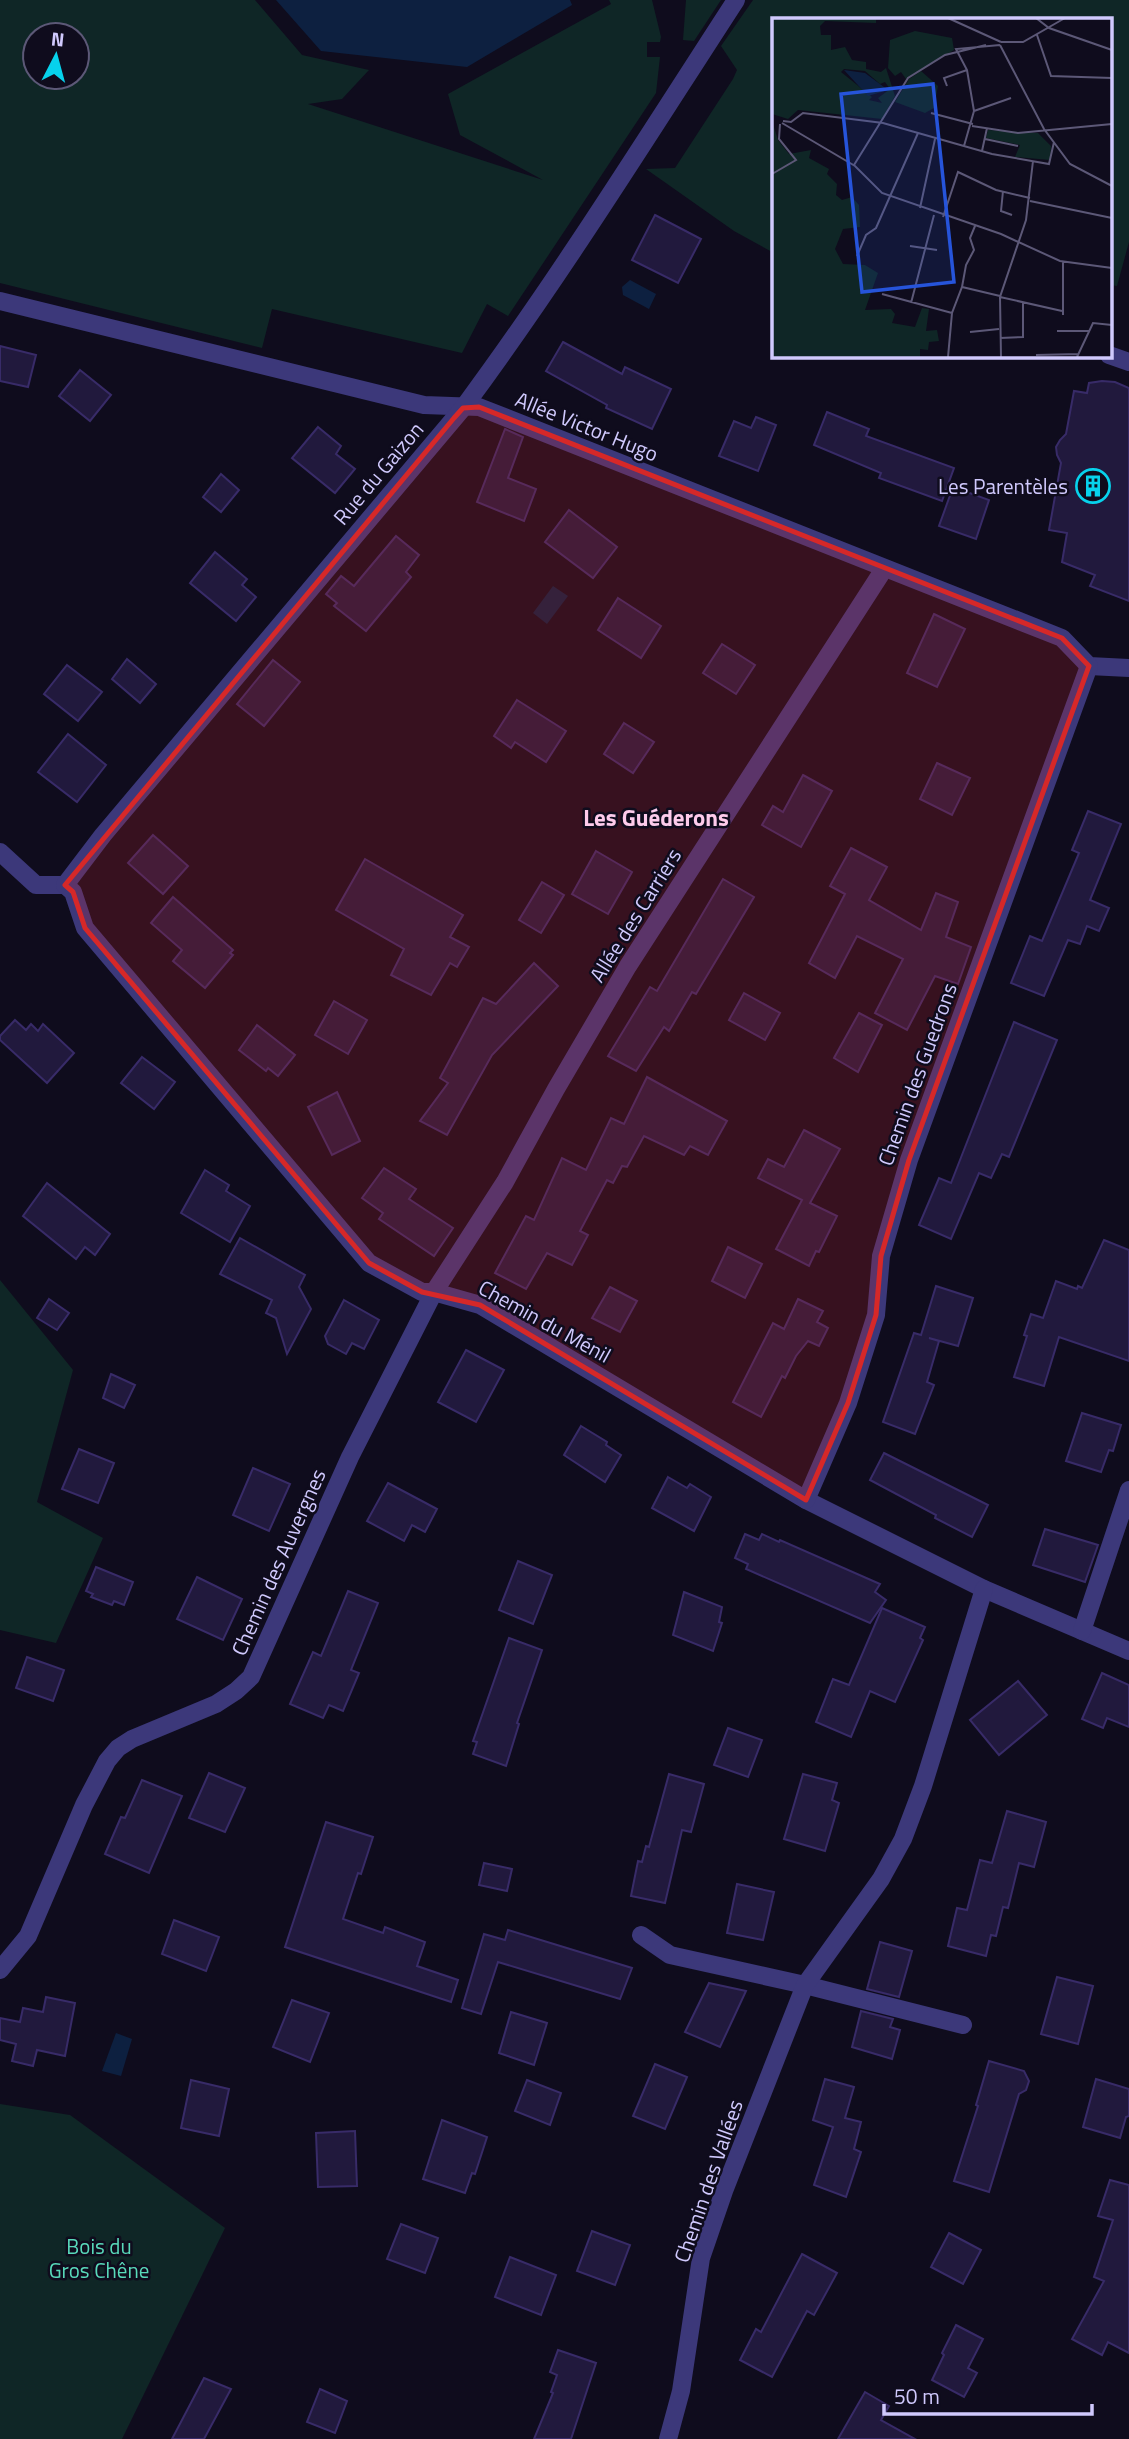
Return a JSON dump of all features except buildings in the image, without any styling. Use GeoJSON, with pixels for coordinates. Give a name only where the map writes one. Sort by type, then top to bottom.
{"type":"FeatureCollection","features":[{"type":"Feature","properties":{"kind":"street","name":"Rue du Gaizon"},"geometry":{"type":"LineString","coordinates":[[65,886],[103,835],[463,408],[504,352],[675,98],[736,0]]}},
{"type":"Feature","properties":{"kind":"street","name":"Allée Victor Hugo"},"geometry":{"type":"LineString","coordinates":[[0,301],[424,405],[480,407],[1062,638],[1088,666]]}},
{"type":"Feature","properties":{"kind":"street"},"geometry":{"type":"LineString","coordinates":[[1112,356],[1129,362]]}},
{"type":"Feature","properties":{"kind":"street","name":"Allée des Carriers"},"geometry":{"type":"LineString","coordinates":[[434,1292],[505,1182],[628,966],[884,569]]}},
{"type":"Feature","properties":{"kind":"street"},"geometry":{"type":"LineString","coordinates":[[1088,666],[1129,668]]}},
{"type":"Feature","properties":{"kind":"street","name":"Chemin des Guedrons"},"geometry":{"type":"LineString","coordinates":[[806,1500],[848,1403],[876,1315],[881,1256],[909,1160],[1088,666]]}},
{"type":"Feature","properties":{"kind":"street"},"geometry":{"type":"LineString","coordinates":[[0,852],[36,885],[65,886]]}},
{"type":"Feature","properties":{"kind":"street","name":"Chemin du Ménil"},"geometry":{"type":"LineString","coordinates":[[65,886],[73,892],[85,928],[369,1263],[422,1292],[434,1292],[480,1305],[806,1500],[984,1589],[1129,1651]]}},
{"type":"Feature","properties":{"kind":"street","name":"Chemin des Auvergnes"},"geometry":{"type":"LineString","coordinates":[[0,1970],[28,1936],[84,1805],[107,1761],[118,1748],[132,1739],[216,1704],[251,1678],[350,1457],[434,1292]]}},
{"type":"Feature","properties":{"kind":"street"},"geometry":{"type":"LineString","coordinates":[[1082,1631],[1129,1490]]}},
{"type":"Feature","properties":{"kind":"street","name":"Chemin des Vallées"},"geometry":{"type":"LineString","coordinates":[[668,2439],[681,2391],[701,2258],[724,2191],[805,1985],[881,1879],[903,1839],[923,1786],[984,1589]]}},
{"type":"Feature","properties":{"kind":"street"},"geometry":{"type":"LineString","coordinates":[[641,1935],[670,1955],[805,1985],[963,2025]]}},
{"type":"Feature","properties":{"kind":"highlighted area"},"geometry":{"type":"Polygon","coordinates":[[[479,407],[1062,638],[1089,666],[909,1160],[881,1256],[876,1315],[848,1403],[806,1500],[480,1305],[422,1292],[369,1263],[85,928],[73,892],[65,885],[454,418],[463,408],[479,407]]]}},
{"type":"Feature","properties":{"kind":"green space"},"geometry":{"type":"Polygon","coordinates":[[[0,0],[255,0],[302,55],[369,70],[342,99],[308,104],[543,180],[460,135],[448,94],[611,4],[609,0],[652,0],[661,37],[660,42],[647,42],[647,57],[660,57],[656,93],[508,316],[487,304],[462,353],[272,309],[262,348],[0,283],[0,0]]]}},
{"type":"Feature","properties":{"kind":"green space"},"geometry":{"type":"Polygon","coordinates":[[[686,0],[721,0],[694,41],[683,40],[686,0]]]}},
{"type":"Feature","properties":{"kind":"green space"},"geometry":{"type":"Polygon","coordinates":[[[753,0],[1129,0],[1129,242],[1117,286],[1112,285],[1112,18],[772,18],[772,252],[734,231],[646,169],[675,168],[733,79],[737,70],[721,46],[753,0]]]}},
{"type":"Feature","properties":{"kind":"green space"},"geometry":{"type":"Polygon","coordinates":[[[0,1280],[73,1370],[37,1502],[103,1538],[56,1643],[0,1630],[0,1280]]]}},
{"type":"Feature","properties":{"kind":"green space","name":"Bois du Gros Chêne"},"geometry":{"type":"Polygon","coordinates":[[[0,2104],[70,2115],[225,2228],[122,2439],[0,2439],[0,2104]]]}},
{"type":"Feature","properties":{"kind":"water"},"geometry":{"type":"Polygon","coordinates":[[[276,0],[570,0],[572,5],[467,67],[321,51],[276,0]]]}},
{"type":"Feature","properties":{"kind":"water"},"geometry":{"type":"Polygon","coordinates":[[[630,280],[656,294],[649,309],[623,295],[622,287],[630,280]]]}},
{"type":"Feature","properties":{"kind":"water"},"geometry":{"type":"Polygon","coordinates":[[[553,586],[568,596],[547,624],[533,613],[553,586]]]}},
{"type":"Feature","properties":{"kind":"water"},"geometry":{"type":"Polygon","coordinates":[[[116,2033],[132,2039],[121,2076],[102,2071],[116,2033]]]}},
{"type":"Feature","properties":{"kind":"place","name":"Les Parentèles"},"geometry":{"type":"Point","coordinates":[1093,486]}},
{"type":"Feature","properties":{"kind":"district","name":"Les Guéderons"},"geometry":{"type":"Point","coordinates":[656,817]}}]}
